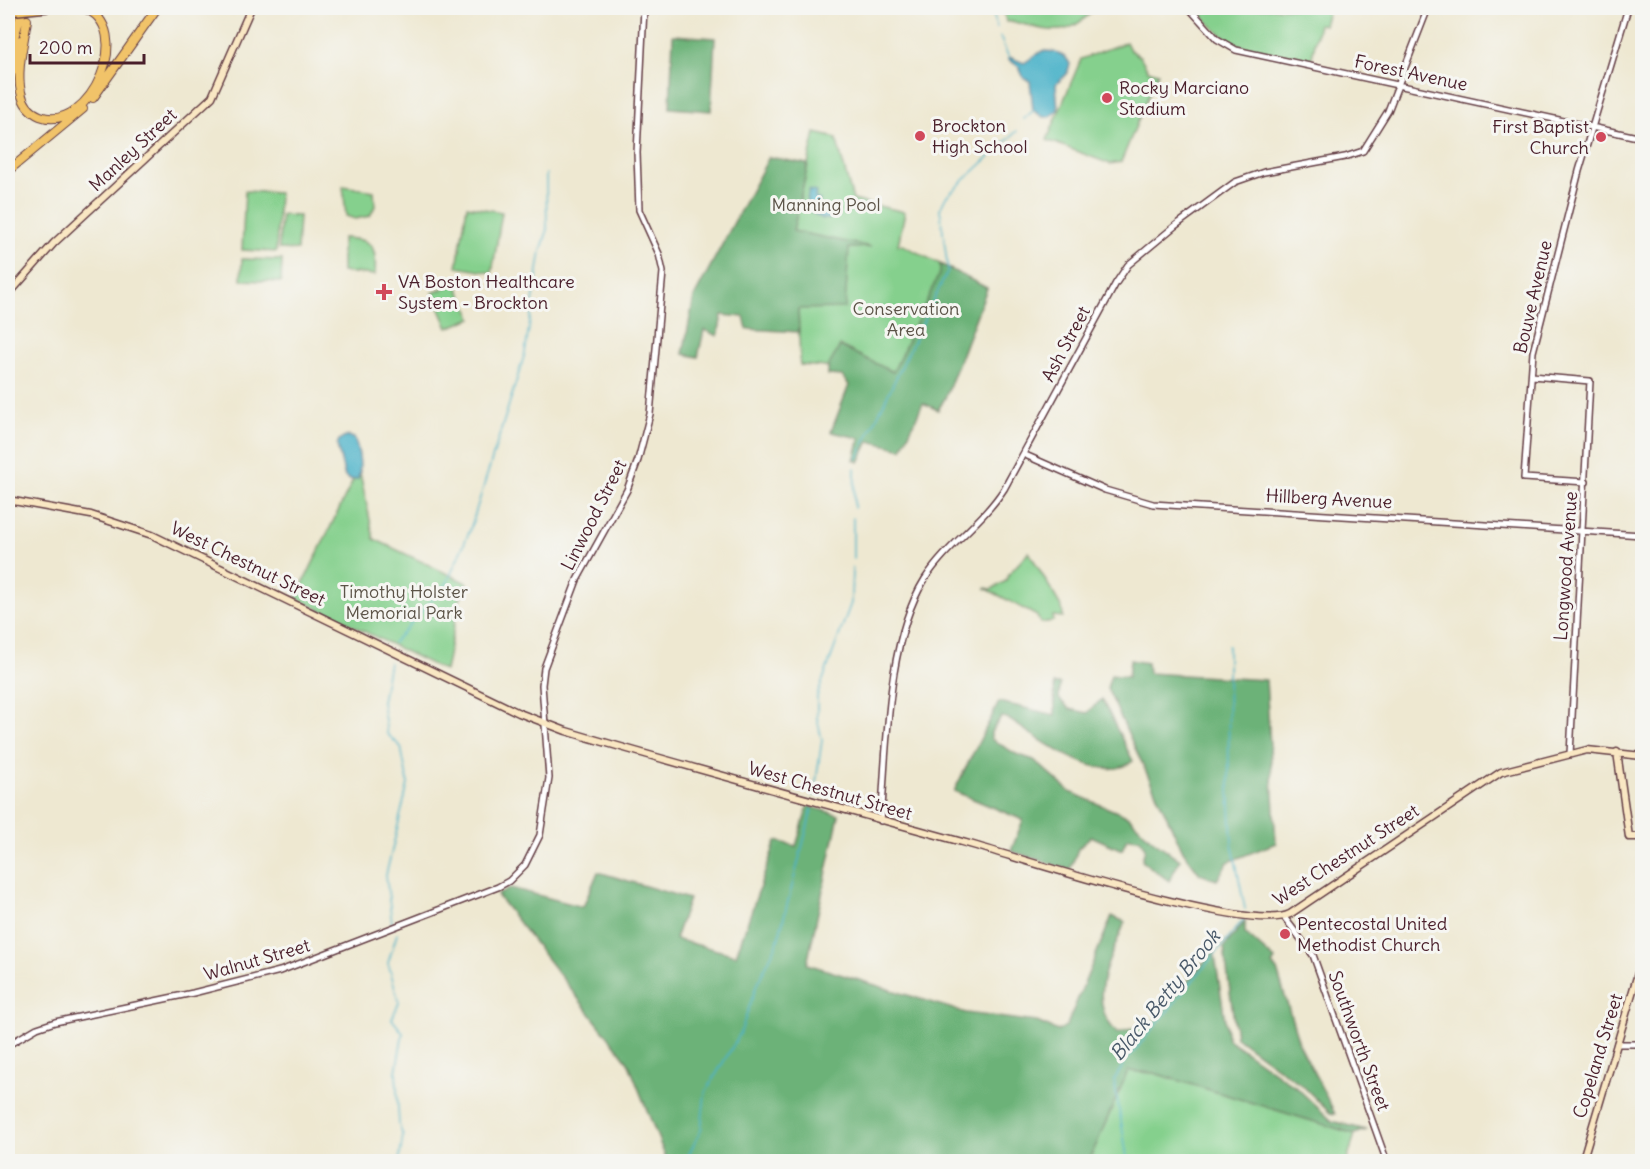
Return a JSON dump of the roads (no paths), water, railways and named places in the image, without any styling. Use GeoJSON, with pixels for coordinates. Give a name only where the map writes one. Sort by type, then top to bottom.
{"type":"FeatureCollection","features":[{"type":"Feature","properties":{"kind":"highway"},"geometry":{"type":"LineString","coordinates":[[8,57],[23,8]]}},
{"type":"Feature","properties":{"kind":"highway"},"geometry":{"type":"LineString","coordinates":[[8,85],[31,8]]}},
{"type":"Feature","properties":{"kind":"highway"},"geometry":{"type":"LineString","coordinates":[[8,12],[48,8]]}},
{"type":"Feature","properties":{"kind":"highway"},"geometry":{"type":"LineString","coordinates":[[27,20],[20,81],[21,95],[34,113],[48,118],[59,118],[74,110],[87,98],[98,81],[106,59],[105,28],[97,16],[83,8]]}},
{"type":"Feature","properties":{"kind":"highway"},"geometry":{"type":"LineString","coordinates":[[8,171],[87,106],[157,8]]}},
{"type":"Feature","properties":{"kind":"main road","name":"Manley Street"},"geometry":{"type":"LineString","coordinates":[[8,296],[54,243],[212,97],[250,8]]}},
{"type":"Feature","properties":{"kind":"main road","name":"West Chestnut Street"},"geometry":{"type":"LineString","coordinates":[[8,500],[91,515],[144,532],[546,724],[1162,899],[1269,918],[1284,917],[1494,776],[1516,767],[1593,750],[1642,756]]}},
{"type":"Feature","properties":{"kind":"main road"},"geometry":{"type":"LineString","coordinates":[[1617,752],[1629,837],[1642,837]]}},
{"type":"Feature","properties":{"kind":"main road","name":"Copeland Street"},"geometry":{"type":"LineString","coordinates":[[1582,1161],[1642,960]]}},
{"type":"Feature","properties":{"kind":"street","name":"Linwood Street"},"geometry":{"type":"LineString","coordinates":[[509,881],[531,856],[541,830],[549,778],[542,676],[548,652],[577,580],[629,486],[651,414],[663,272],[659,254],[639,210],[637,153],[644,8]]}},
{"type":"Feature","properties":{"kind":"street","name":"Forest Avenue"},"geometry":{"type":"LineString","coordinates":[[1189,8],[1217,39],[1236,50],[1642,138]]}},
{"type":"Feature","properties":{"kind":"street","name":"Ash Street"},"geometry":{"type":"LineString","coordinates":[[881,821],[895,675],[910,609],[929,573],[949,549],[990,508],[1023,454],[1116,283],[1131,262],[1231,184],[1264,172],[1360,153],[1381,124],[1399,85],[1428,8]]}},
{"type":"Feature","properties":{"kind":"street","name":"Bouve Avenue"},"geometry":{"type":"LineString","coordinates":[[1586,482],[1524,478],[1532,376],[1535,343],[1592,127],[1628,8]]}},
{"type":"Feature","properties":{"kind":"street","name":"Longwood Avenue"},"geometry":{"type":"LineString","coordinates":[[1532,376],[1590,381],[1570,754]]}},
{"type":"Feature","properties":{"kind":"street","name":"Hillberg Avenue"},"geometry":{"type":"LineString","coordinates":[[1023,454],[1105,490],[1153,504],[1642,535]]}},
{"type":"Feature","properties":{"kind":"street","name":"Walnut Street"},"geometry":{"type":"LineString","coordinates":[[8,1045],[55,1022],[193,993],[294,966],[509,881]]}},
{"type":"Feature","properties":{"kind":"street","name":"Southworth Street"},"geometry":{"type":"LineString","coordinates":[[1284,917],[1313,955],[1387,1161]]}},
{"type":"Feature","properties":{"kind":"street"},"geometry":{"type":"LineString","coordinates":[[1617,1044],[1642,1044]]}},
{"type":"Feature","properties":{"kind":"water"},"geometry":{"type":"Polygon","coordinates":[[[1042,51],[1058,53],[1070,64],[1067,74],[1056,84],[1058,110],[1050,117],[1043,117],[1033,110],[1030,81],[1024,79],[1019,67],[1008,59],[1009,57],[1024,63],[1042,51]]]}},
{"type":"Feature","properties":{"kind":"water"},"geometry":{"type":"Polygon","coordinates":[[[809,190],[816,192],[815,198],[820,200],[818,211],[819,208],[829,210],[832,214],[830,219],[823,219],[811,212],[811,209],[815,207],[806,204],[809,190]]]}},
{"type":"Feature","properties":{"kind":"water"},"geometry":{"type":"Polygon","coordinates":[[[348,436],[354,438],[357,448],[360,464],[358,479],[350,480],[345,477],[337,445],[339,440],[348,436]]]}},
{"type":"Feature","properties":{"kind":"waterway"},"geometry":{"type":"LineString","coordinates":[[992,8],[997,28]]}},
{"type":"Feature","properties":{"kind":"waterway"},"geometry":{"type":"LineString","coordinates":[[1000,37],[1009,58]]}},
{"type":"Feature","properties":{"kind":"waterway"},"geometry":{"type":"LineString","coordinates":[[1024,119],[1034,110]]}},
{"type":"Feature","properties":{"kind":"waterway"},"geometry":{"type":"LineString","coordinates":[[857,459],[948,270],[940,209],[946,197],[1017,131]]}},
{"type":"Feature","properties":{"kind":"waterway"},"geometry":{"type":"LineString","coordinates":[[393,643],[447,583],[470,530],[525,353],[541,251],[547,232],[546,174]]}},
{"type":"Feature","properties":{"kind":"waterway"},"geometry":{"type":"LineString","coordinates":[[854,508],[855,468]]}},
{"type":"Feature","properties":{"kind":"waterway"},"geometry":{"type":"LineString","coordinates":[[853,518],[853,558]]}},
{"type":"Feature","properties":{"kind":"waterway"},"geometry":{"type":"LineString","coordinates":[[814,796],[822,740],[817,718],[817,696],[851,603],[852,567]]}},
{"type":"Feature","properties":{"kind":"waterway","name":"Black Betty Brook"},"geometry":{"type":"LineString","coordinates":[[1228,646],[1229,788],[1232,843],[1245,909]]}},
{"type":"Feature","properties":{"kind":"waterway"},"geometry":{"type":"LineString","coordinates":[[389,662],[382,702],[387,734],[401,747],[408,784],[386,875],[392,923]]}},
{"type":"Feature","properties":{"kind":"waterway"},"geometry":{"type":"LineString","coordinates":[[685,1162],[701,1130],[705,1093],[740,1034],[757,984],[777,944],[812,809]]}},
{"type":"Feature","properties":{"kind":"waterway","name":"Black Betty Brook"},"geometry":{"type":"LineString","coordinates":[[1128,1162],[1114,1080],[1126,1061],[1244,919]]}},
{"type":"Feature","properties":{"kind":"waterway"},"geometry":{"type":"LineString","coordinates":[[397,934],[388,963],[399,1002],[392,1019],[403,1033],[396,1072],[399,1125],[403,1136],[399,1162]]}},
{"type":"Feature","properties":{"kind":"place","name":"Rocky Marciano Stadium"},"geometry":{"type":"Point","coordinates":[1107,98]}},
{"type":"Feature","properties":{"kind":"place","name":"Brockton High School"},"geometry":{"type":"Point","coordinates":[920,136]}},
{"type":"Feature","properties":{"kind":"place","name":"First Baptist Church"},"geometry":{"type":"Point","coordinates":[1601,137]}},
{"type":"Feature","properties":{"kind":"place","name":"VA Boston Healthcare System - Brockton"},"geometry":{"type":"Point","coordinates":[384,292]}},
{"type":"Feature","properties":{"kind":"place","name":"Pentecostal United Methodist Church"},"geometry":{"type":"Point","coordinates":[1285,934]}},
{"type":"Feature","properties":{"kind":"park label","name":"Manning Pool"},"geometry":{"type":"Point","coordinates":[826,205]}},
{"type":"Feature","properties":{"kind":"park label","name":"Conservation Area"},"geometry":{"type":"Point","coordinates":[906,319]}},
{"type":"Feature","properties":{"kind":"park label","name":"Timothy Holster Memorial Park"},"geometry":{"type":"Point","coordinates":[404,602]}}]}
